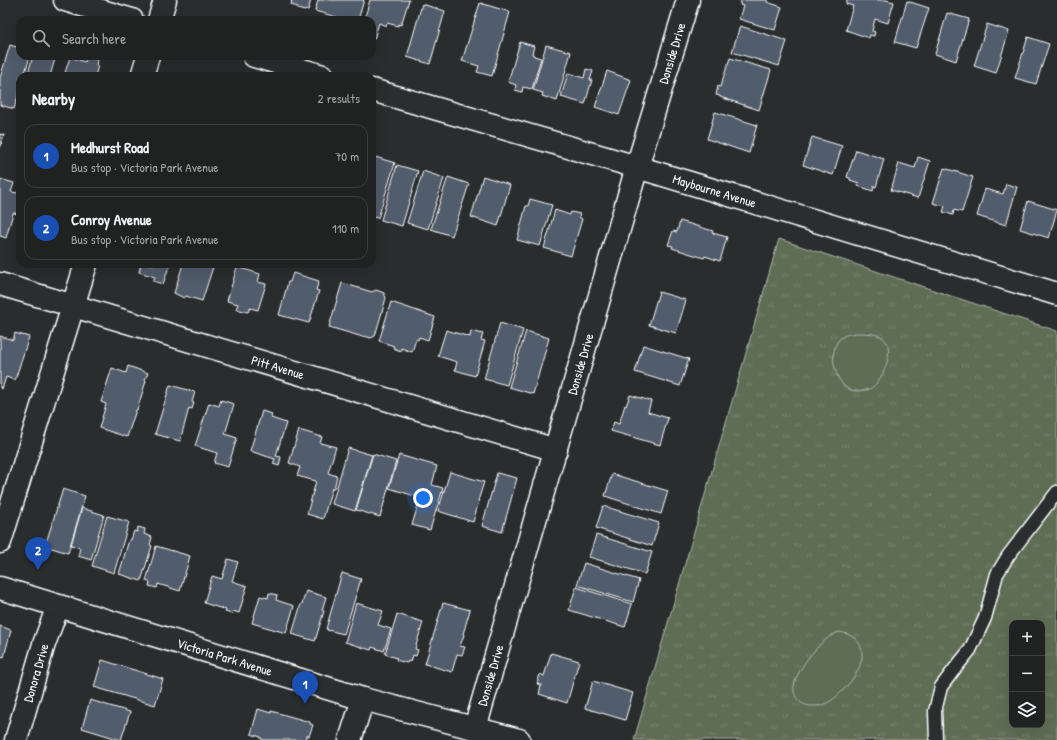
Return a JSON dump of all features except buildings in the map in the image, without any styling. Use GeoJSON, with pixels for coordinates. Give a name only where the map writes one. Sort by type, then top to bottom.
{"type":"FeatureCollection","features":[{"type":"Feature","properties":{"kind":"street"},"geometry":{"type":"LineString","coordinates":[[65,0],[119,16]]}},
{"type":"Feature","properties":{"kind":"street"},"geometry":{"type":"LineString","coordinates":[[160,16],[165,0]]}},
{"type":"Feature","properties":{"kind":"street","name":"Donside Drive"},"geometry":{"type":"LineString","coordinates":[[475,728],[637,167],[688,0]]}},
{"type":"Feature","properties":{"kind":"street"},"geometry":{"type":"LineString","coordinates":[[143,72],[147,60]]}},
{"type":"Feature","properties":{"kind":"street"},"geometry":{"type":"LineString","coordinates":[[268,60],[309,72]]}},
{"type":"Feature","properties":{"kind":"street","name":"Maybourne Avenue"},"geometry":{"type":"LineString","coordinates":[[376,91],[637,167],[1057,294]]}},
{"type":"Feature","properties":{"kind":"street"},"geometry":{"type":"LineString","coordinates":[[0,542],[85,268]]}},
{"type":"Feature","properties":{"kind":"street","name":"Pitt Avenue"},"geometry":{"type":"LineString","coordinates":[[0,284],[556,450]]}},
{"type":"Feature","properties":{"kind":"street","name":"Victoria Park Avenue"},"geometry":{"type":"LineString","coordinates":[[0,588],[363,699],[519,740]]}},
{"type":"Feature","properties":{"kind":"street","name":"Donora Drive"},"geometry":{"type":"LineString","coordinates":[[16,740],[44,644],[58,606]]}},
{"type":"Feature","properties":{"kind":"street"},"geometry":{"type":"LineString","coordinates":[[350,740],[363,699]]}},
{"type":"Feature","properties":{"kind":"lane"},"geometry":{"type":"LineString","coordinates":[[936,740],[935,711],[941,687],[970,650],[984,618],[997,574],[1008,556],[1057,492]]}},
{"type":"Feature","properties":{"kind":"green space"},"geometry":{"type":"Polygon","coordinates":[[[779,239],[1057,331],[1057,740],[634,740],[779,239]]]}},
{"type":"Feature","properties":{"kind":"green space"},"geometry":{"type":"Polygon","coordinates":[[[857,333],[880,336],[887,343],[889,350],[886,365],[879,380],[870,389],[858,391],[850,390],[843,385],[838,378],[834,360],[834,351],[837,343],[842,337],[857,333]]]}},
{"type":"Feature","properties":{"kind":"green space"},"geometry":{"type":"Polygon","coordinates":[[[840,632],[849,635],[860,645],[862,659],[856,674],[843,690],[829,702],[818,706],[803,704],[794,694],[794,686],[800,671],[811,654],[826,639],[840,632]]]}},
{"type":"Feature","properties":{"kind":"place","name":"Conroy Avenue"},"geometry":{"type":"Point","coordinates":[38,570]}},
{"type":"Feature","properties":{"kind":"place","name":"Medhurst Road"},"geometry":{"type":"Point","coordinates":[305,704]}}]}
